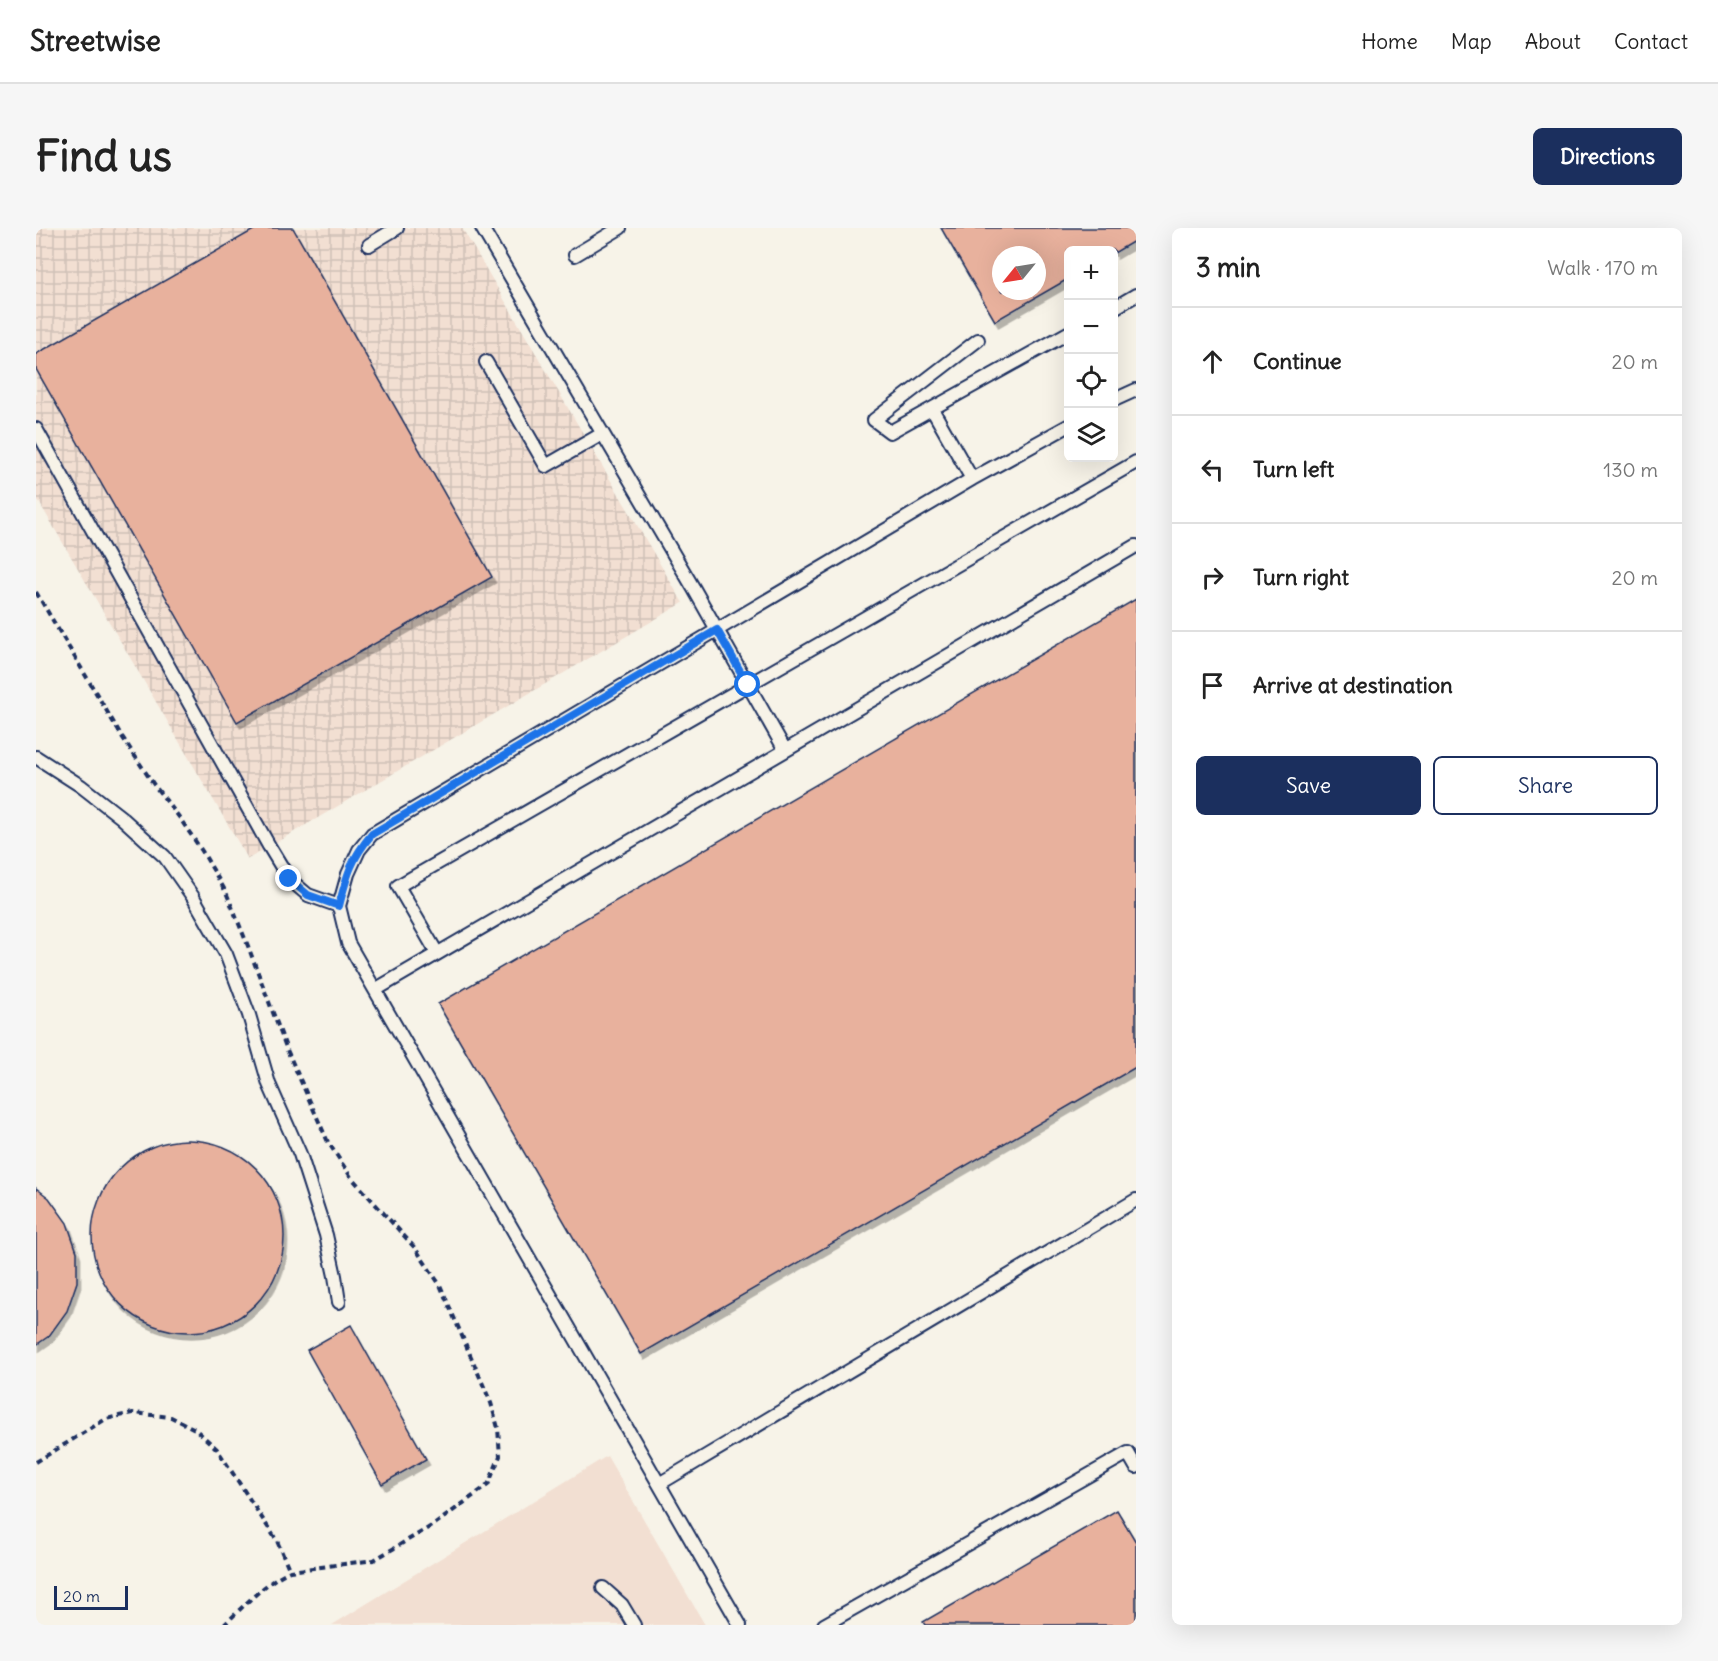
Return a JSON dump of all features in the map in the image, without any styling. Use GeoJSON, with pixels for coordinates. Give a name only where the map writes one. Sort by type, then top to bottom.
{"type":"FeatureCollection","features":[{"type":"Feature","properties":{"kind":"lane"},"geometry":{"type":"LineString","coordinates":[[369,245],[397,228]]}},
{"type":"Feature","properties":{"kind":"lane"},"geometry":{"type":"LineString","coordinates":[[482,228],[786,750]]}},
{"type":"Feature","properties":{"kind":"lane"},"geometry":{"type":"LineString","coordinates":[[575,255],[620,228]]}},
{"type":"Feature","properties":{"kind":"lane"},"geometry":{"type":"LineString","coordinates":[[1118,305],[1136,295]]}},
{"type":"Feature","properties":{"kind":"lane"},"geometry":{"type":"LineString","coordinates":[[978,340],[874,420],[890,432],[1064,335]]}},
{"type":"Feature","properties":{"kind":"lane"},"geometry":{"type":"LineString","coordinates":[[486,362],[546,466],[602,434]]}},
{"type":"Feature","properties":{"kind":"lane"},"geometry":{"type":"LineString","coordinates":[[1118,398],[1136,390]]}},
{"type":"Feature","properties":{"kind":"lane"},"geometry":{"type":"LineString","coordinates":[[932,409],[972,479]]}},
{"type":"Feature","properties":{"kind":"lane"},"geometry":{"type":"LineString","coordinates":[[740,1625],[348,943],[339,906],[348,874],[359,850],[372,834],[972,479],[1064,428]]}},
{"type":"Feature","properties":{"kind":"lane"},"geometry":{"type":"LineString","coordinates":[[36,429],[289,879],[308,895],[339,906]]}},
{"type":"Feature","properties":{"kind":"lane"},"geometry":{"type":"LineString","coordinates":[[437,953],[398,885],[1136,462]]}},
{"type":"Feature","properties":{"kind":"lane"},"geometry":{"type":"LineString","coordinates":[[375,990],[1136,546]]}},
{"type":"Feature","properties":{"kind":"lane"},"geometry":{"type":"LineString","coordinates":[[36,757],[81,786],[122,818],[165,857],[193,897],[226,954],[249,1015],[269,1084],[300,1154],[326,1235],[339,1302]]}},
{"type":"Feature","properties":{"kind":"lane"},"geometry":{"type":"LineString","coordinates":[[658,1484],[1136,1200]]}},
{"type":"Feature","properties":{"kind":"lane"},"geometry":{"type":"LineString","coordinates":[[824,1625],[1128,1453],[1136,1467]]}},
{"type":"Feature","properties":{"kind":"lane"},"geometry":{"type":"LineString","coordinates":[[603,1588],[622,1605],[634,1625]]}},
{"type":"Feature","properties":{"kind":"path"},"geometry":{"type":"LineString","coordinates":[[36,1462],[106,1419],[133,1413],[171,1417],[195,1430],[217,1449],[277,1541],[290,1571]]}},
{"type":"Feature","properties":{"kind":"shaded area"},"geometry":{"type":"Polygon","coordinates":[[[36,228],[462,228],[683,603],[248,859],[36,497],[36,228]]]}},
{"type":"Feature","properties":{"kind":"shaded area"},"geometry":{"type":"Polygon","coordinates":[[[607,1456],[705,1625],[332,1625],[607,1456]]]}},
{"type":"Feature","properties":{"kind":"building"},"geometry":{"type":"Polygon","coordinates":[[[257,228],[293,228],[492,577],[237,722],[36,369],[36,354],[257,228]]]}},
{"type":"Feature","properties":{"kind":"building"},"geometry":{"type":"Polygon","coordinates":[[[941,228],[1136,228],[1136,240],[1118,251],[1118,246],[1064,246],[1064,281],[1046,292],[1046,246],[992,246],[992,300],[1032,300],[995,321],[941,228]]]}},
{"type":"Feature","properties":{"kind":"building"},"geometry":{"type":"Polygon","coordinates":[[[1136,599],[1136,1067],[641,1354],[438,1004],[1136,599]]]}},
{"type":"Feature","properties":{"kind":"building"},"geometry":{"type":"Polygon","coordinates":[[[197,1140],[207,1141],[233,1151],[249,1161],[263,1175],[277,1199],[283,1217],[283,1255],[277,1273],[263,1297],[249,1311],[225,1325],[207,1331],[179,1332],[169,1331],[143,1321],[127,1311],[113,1297],[99,1273],[93,1255],[92,1227],[93,1217],[103,1191],[113,1175],[127,1161],[151,1147],[169,1141],[197,1140]]]}},
{"type":"Feature","properties":{"kind":"building"},"geometry":{"type":"Polygon","coordinates":[[[36,1188],[49,1198],[67,1223],[77,1252],[77,1282],[67,1311],[49,1336],[36,1345],[36,1188]]]}},
{"type":"Feature","properties":{"kind":"building"},"geometry":{"type":"Polygon","coordinates":[[[351,1325],[426,1459],[382,1484],[307,1350],[351,1325]]]}},
{"type":"Feature","properties":{"kind":"building"},"geometry":{"type":"Polygon","coordinates":[[[1117,1510],[1136,1542],[1136,1625],[925,1625],[923,1622],[1117,1510]]]}},
{"type":"Feature","properties":{"kind":"route"},"geometry":{"type":"LineString","coordinates":[[289,879],[308,895],[339,906],[348,874],[359,850],[372,834],[717,630],[748,685]]}}]}
